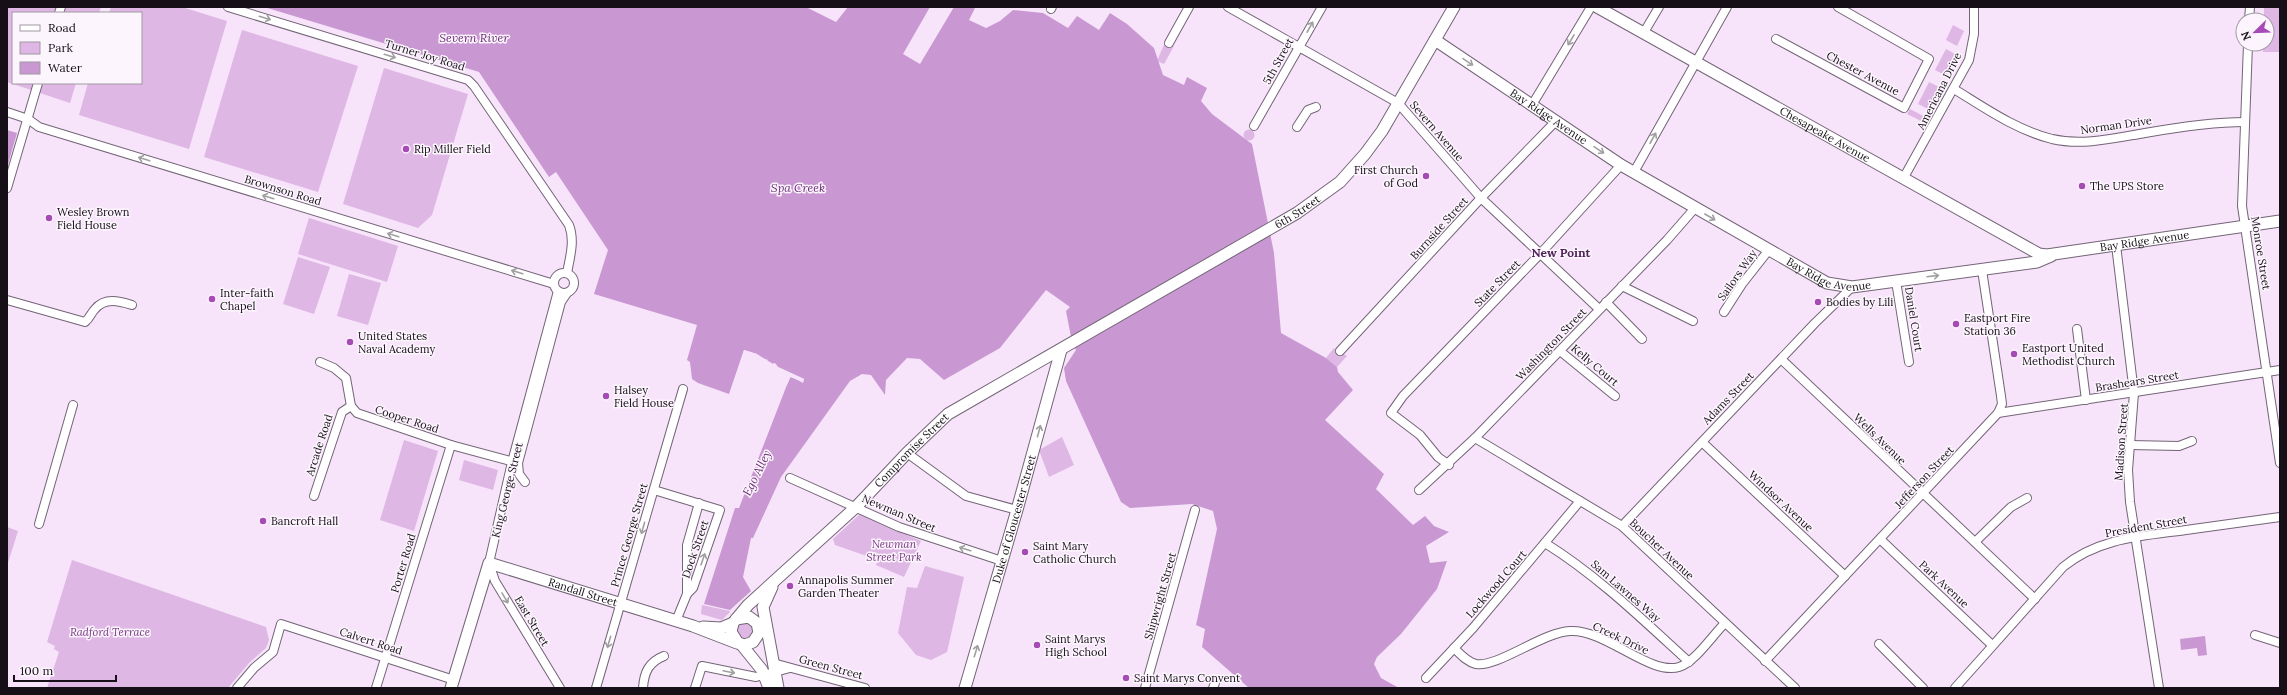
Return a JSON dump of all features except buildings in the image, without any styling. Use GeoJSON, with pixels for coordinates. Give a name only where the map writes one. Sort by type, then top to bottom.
{"type":"FeatureCollection","features":[{"type":"Feature","properties":{"kind":"main road","name":"6th Street"},"geometry":{"type":"LineString","coordinates":[[1071,344],[1189,273],[1297,213],[1340,182],[1379,135],[1454,7]]}},
{"type":"Feature","properties":{"kind":"main road","name":"Chesapeake Avenue"},"geometry":{"type":"LineString","coordinates":[[1597,7],[2028,250],[2047,255],[2055,254]]}},
{"type":"Feature","properties":{"kind":"main road","name":"Bay Ridge Avenue"},"geometry":{"type":"LineString","coordinates":[[1435,40],[1621,165],[1768,251],[1827,283],[1852,287],[2001,268],[2038,262],[2055,254],[2280,221]]}},
{"type":"Feature","properties":{"kind":"main road"},"geometry":{"type":"LineString","coordinates":[[2001,268],[2007,263],[2021,259],[2028,250]]}},
{"type":"Feature","properties":{"kind":"main road","name":"Compromise Street"},"geometry":{"type":"LineString","coordinates":[[734,621],[748,605],[772,585],[856,507],[948,414],[1071,344]]}},
{"type":"Feature","properties":{"kind":"main road","name":"Duke of Gloucester Street"},"geometry":{"type":"LineString","coordinates":[[965,688],[1018,510],[1061,350]]}},
{"type":"Feature","properties":{"kind":"main road","name":"Randall Street"},"geometry":{"type":"LineString","coordinates":[[489,563],[620,605],[676,621],[740,644]]}},
{"type":"Feature","properties":{"kind":"main road","name":"King George Street"},"geometry":{"type":"LineString","coordinates":[[452,684],[489,563]]}},
{"type":"Feature","properties":{"kind":"main road","name":"Compromise Street"},"geometry":{"type":"LineString","coordinates":[[760,625],[763,607],[772,585]]}},
{"type":"Feature","properties":{"kind":"main road"},"geometry":{"type":"LineString","coordinates":[[697,628],[721,628],[742,617],[749,617],[760,625],[768,636],[771,671],[769,688]]}},
{"type":"Feature","properties":{"kind":"main road"},"geometry":{"type":"LineString","coordinates":[[734,621],[731,632],[740,644],[771,671],[778,688]]}},
{"type":"Feature","properties":{"kind":"main road"},"geometry":{"type":"LineString","coordinates":[[740,644],[753,642],[758,636],[760,625]]}},
{"type":"Feature","properties":{"kind":"street","name":"Turner Joy Road"},"geometry":{"type":"LineString","coordinates":[[228,7],[468,80],[498,120],[569,225],[572,237],[567,273]]}},
{"type":"Feature","properties":{"kind":"street"},"geometry":{"type":"LineString","coordinates":[[1169,43],[1189,7]]}},
{"type":"Feature","properties":{"kind":"street","name":"Severn Avenue"},"geometry":{"type":"LineString","coordinates":[[1228,7],[1398,103],[1481,198],[1599,309]]}},
{"type":"Feature","properties":{"kind":"street","name":"5th Street"},"geometry":{"type":"LineString","coordinates":[[1254,126],[1322,7]]}},
{"type":"Feature","properties":{"kind":"street"},"geometry":{"type":"LineString","coordinates":[[1532,105],[1591,7]]}},
{"type":"Feature","properties":{"kind":"street"},"geometry":{"type":"LineString","coordinates":[[1644,34],[1659,7]]}},
{"type":"Feature","properties":{"kind":"street"},"geometry":{"type":"LineString","coordinates":[[1634,172],[1727,7]]}},
{"type":"Feature","properties":{"kind":"street","name":"Chester Avenue"},"geometry":{"type":"LineString","coordinates":[[1776,39],[1904,108],[1929,59],[1838,7]]}},
{"type":"Feature","properties":{"kind":"street","name":"Americana Drive"},"geometry":{"type":"LineString","coordinates":[[1903,179],[1969,60],[1974,34],[1974,7]]}},
{"type":"Feature","properties":{"kind":"street","name":"Monroe Street"},"geometry":{"type":"LineString","coordinates":[[2248,52],[2241,193],[2268,372],[2280,464]]}},
{"type":"Feature","properties":{"kind":"street"},"geometry":{"type":"LineString","coordinates":[[7,188],[38,84]]}},
{"type":"Feature","properties":{"kind":"street","name":"Norman Drive"},"geometry":{"type":"LineString","coordinates":[[1954,89],[2002,118],[2027,130],[2040,136],[2063,141],[2092,141],[2204,124],[2245,122]]}},
{"type":"Feature","properties":{"kind":"street"},"geometry":{"type":"LineString","coordinates":[[1297,127],[1308,110],[1316,107]]}},
{"type":"Feature","properties":{"kind":"street","name":"Brownson Road"},"geometry":{"type":"LineString","coordinates":[[7,112],[28,119],[39,127],[556,287]]}},
{"type":"Feature","properties":{"kind":"street","name":"Burnside Street"},"geometry":{"type":"LineString","coordinates":[[1340,351],[1481,198],[1556,121]]}},
{"type":"Feature","properties":{"kind":"street","name":"State Street"},"geometry":{"type":"LineString","coordinates":[[1449,465],[1438,457],[1420,434],[1391,413],[1403,396],[1541,253],[1621,165]]}},
{"type":"Feature","properties":{"kind":"street","name":"Washington Street"},"geometry":{"type":"LineString","coordinates":[[1420,490],[1449,465],[1667,240],[1695,208]]}},
{"type":"Feature","properties":{"kind":"street","name":"Madison Street"},"geometry":{"type":"LineString","coordinates":[[2116,245],[2134,393],[2130,445],[2129,487],[2159,688]]}},
{"type":"Feature","properties":{"kind":"street","name":"Sailors Way"},"geometry":{"type":"LineString","coordinates":[[1724,312],[1742,284],[1768,251]]}},
{"type":"Feature","properties":{"kind":"street"},"geometry":{"type":"LineString","coordinates":[[1982,270],[2002,404],[1998,413]]}},
{"type":"Feature","properties":{"kind":"street"},"geometry":{"type":"LineString","coordinates":[[567,273],[573,277],[575,283],[573,288],[567,293],[556,287],[557,275],[567,273]]}},
{"type":"Feature","properties":{"kind":"street","name":"Daniel Court"},"geometry":{"type":"LineString","coordinates":[[1896,281],[1910,362]]}},
{"type":"Feature","properties":{"kind":"street"},"geometry":{"type":"LineString","coordinates":[[1834,284],[1838,292],[1834,306]]}},
{"type":"Feature","properties":{"kind":"street"},"geometry":{"type":"LineString","coordinates":[[1622,286],[1693,321]]}},
{"type":"Feature","properties":{"kind":"street","name":"King George Street"},"geometry":{"type":"LineString","coordinates":[[524,482],[515,463],[556,287]]}},
{"type":"Feature","properties":{"kind":"street","name":"Adams Street"},"geometry":{"type":"LineString","coordinates":[[1622,526],[1781,359],[1852,287]]}},
{"type":"Feature","properties":{"kind":"street","name":"King George Street"},"geometry":{"type":"LineString","coordinates":[[489,563],[515,463],[561,302],[567,293]]}},
{"type":"Feature","properties":{"kind":"street"},"geometry":{"type":"LineString","coordinates":[[7,300],[85,322],[96,307],[107,301],[120,301],[132,305]]}},
{"type":"Feature","properties":{"kind":"street"},"geometry":{"type":"LineString","coordinates":[[1606,302],[1642,340]]}},
{"type":"Feature","properties":{"kind":"street"},"geometry":{"type":"LineString","coordinates":[[2077,328],[2086,400]]}},
{"type":"Feature","properties":{"kind":"street","name":"Kelly Court"},"geometry":{"type":"LineString","coordinates":[[1560,351],[1615,396]]}},
{"type":"Feature","properties":{"kind":"street","name":"Wells Avenue"},"geometry":{"type":"LineString","coordinates":[[1781,359],[2035,600]]}},
{"type":"Feature","properties":{"kind":"street"},"geometry":{"type":"LineString","coordinates":[[320,362],[334,368],[346,378],[351,406]]}},
{"type":"Feature","properties":{"kind":"street","name":"Brashears Street"},"geometry":{"type":"LineString","coordinates":[[1998,413],[2280,370]]}},
{"type":"Feature","properties":{"kind":"street","name":"Prince George Street"},"geometry":{"type":"LineString","coordinates":[[596,688],[683,389]]}},
{"type":"Feature","properties":{"kind":"street"},"geometry":{"type":"LineString","coordinates":[[39,524],[73,405]]}},
{"type":"Feature","properties":{"kind":"street","name":"Cooper Road"},"geometry":{"type":"LineString","coordinates":[[351,406],[354,411],[366,417],[451,445],[515,463]]}},
{"type":"Feature","properties":{"kind":"street","name":"Arcade Road"},"geometry":{"type":"LineString","coordinates":[[314,496],[342,412],[351,406]]}},
{"type":"Feature","properties":{"kind":"street","name":"Jefferson Street"},"geometry":{"type":"LineString","coordinates":[[1765,661],[1881,540],[1998,413]]}},
{"type":"Feature","properties":{"kind":"street","name":"Boucher Avenue"},"geometry":{"type":"LineString","coordinates":[[1475,438],[1622,526],[1795,688]]}},
{"type":"Feature","properties":{"kind":"street"},"geometry":{"type":"LineString","coordinates":[[2130,445],[2179,446],[2192,441]]}},
{"type":"Feature","properties":{"kind":"street","name":"Windsor Avenue"},"geometry":{"type":"LineString","coordinates":[[1702,442],[1845,576]]}},
{"type":"Feature","properties":{"kind":"street","name":"Porter Road"},"geometry":{"type":"LineString","coordinates":[[376,688],[451,445]]}},
{"type":"Feature","properties":{"kind":"street"},"geometry":{"type":"LineString","coordinates":[[907,454],[966,496],[1018,510]]}},
{"type":"Feature","properties":{"kind":"street","name":"Newman Street"},"geometry":{"type":"LineString","coordinates":[[790,478],[923,536],[1002,561]]}},
{"type":"Feature","properties":{"kind":"street"},"geometry":{"type":"LineString","coordinates":[[654,490],[699,503]]}},
{"type":"Feature","properties":{"kind":"street"},"geometry":{"type":"LineString","coordinates":[[1975,542],[2011,507],[2027,498]]}},
{"type":"Feature","properties":{"kind":"street","name":"Lockwood Court"},"geometry":{"type":"LineString","coordinates":[[1426,678],[1454,648],[1580,502]]}},
{"type":"Feature","properties":{"kind":"street","name":"Dock Street"},"geometry":{"type":"LineString","coordinates":[[676,621],[687,594],[687,545],[699,503],[720,510],[693,588],[687,594]]}},
{"type":"Feature","properties":{"kind":"street","name":"Shipwright Street"},"geometry":{"type":"LineString","coordinates":[[1146,688],[1195,510]]}},
{"type":"Feature","properties":{"kind":"street","name":"President Street"},"geometry":{"type":"LineString","coordinates":[[1955,688],[2063,567],[2075,557],[2102,544],[2136,537],[2280,517]]}},
{"type":"Feature","properties":{"kind":"street","name":"Park Avenue"},"geometry":{"type":"LineString","coordinates":[[1881,540],[1992,646]]}},
{"type":"Feature","properties":{"kind":"street","name":"Sam Lawnes Way"},"geometry":{"type":"LineString","coordinates":[[1545,543],[1575,561],[1689,662]]}},
{"type":"Feature","properties":{"kind":"street","name":"East Street"},"geometry":{"type":"LineString","coordinates":[[489,563],[495,581],[560,688]]}},
{"type":"Feature","properties":{"kind":"street"},"geometry":{"type":"LineString","coordinates":[[1689,662],[1725,623]]}},
{"type":"Feature","properties":{"kind":"street","name":"Calvert Road"},"geometry":{"type":"LineString","coordinates":[[237,688],[254,668],[272,652],[281,624],[386,658],[452,684]]}},
{"type":"Feature","properties":{"kind":"street","name":"Creek Drive"},"geometry":{"type":"LineString","coordinates":[[1454,648],[1469,662],[1483,664],[1553,635],[1570,631],[1594,634],[1660,667],[1674,668],[1689,662]]}},
{"type":"Feature","properties":{"kind":"street"},"geometry":{"type":"LineString","coordinates":[[2255,635],[2280,643]]}},
{"type":"Feature","properties":{"kind":"street"},"geometry":{"type":"LineString","coordinates":[[1879,644],[1923,688]]}},
{"type":"Feature","properties":{"kind":"street"},"geometry":{"type":"LineString","coordinates":[[643,688],[646,672],[651,663],[664,656]]}},
{"type":"Feature","properties":{"kind":"street","name":"Green Street"},"geometry":{"type":"LineString","coordinates":[[695,688],[702,666],[752,677],[771,671],[790,668],[800,669],[865,688]]}},
{"type":"Feature","properties":{"kind":"green space"},"geometry":{"type":"Polygon","coordinates":[[[7,7],[101,7],[99,12],[12,12],[12,84],[7,82],[7,7]]]}},
{"type":"Feature","properties":{"kind":"green space"},"geometry":{"type":"Polygon","coordinates":[[[111,7],[182,7],[227,21],[189,149],[79,115],[88,84],[142,84],[142,12],[109,12],[111,7]]]}},
{"type":"Feature","properties":{"kind":"green space"},"geometry":{"type":"Polygon","coordinates":[[[2264,7],[2280,7],[2280,52],[2275,52],[2275,12],[2264,12],[2264,7]]]}},
{"type":"Feature","properties":{"kind":"green space"},"geometry":{"type":"Polygon","coordinates":[[[1953,25],[1964,31],[1957,46],[1946,40],[1953,25]]]}},
{"type":"Feature","properties":{"kind":"green space"},"geometry":{"type":"Polygon","coordinates":[[[242,30],[358,66],[318,192],[204,157],[242,30]]]}},
{"type":"Feature","properties":{"kind":"green space"},"geometry":{"type":"Polygon","coordinates":[[[1165,42],[1174,46],[1164,64],[1157,61],[1165,42]]]}},
{"type":"Feature","properties":{"kind":"green space"},"geometry":{"type":"Polygon","coordinates":[[[1946,49],[1955,54],[1945,75],[1935,70],[1946,49]]]}},
{"type":"Feature","properties":{"kind":"green space","name":"Rip Miller Field"},"geometry":{"type":"Polygon","coordinates":[[[384,68],[468,94],[432,215],[418,228],[343,204],[384,68]]]}},
{"type":"Feature","properties":{"kind":"green space"},"geometry":{"type":"Polygon","coordinates":[[[1929,82],[1939,87],[1928,109],[1918,104],[1929,82]]]}},
{"type":"Feature","properties":{"kind":"green space"},"geometry":{"type":"Polygon","coordinates":[[[13,84],[76,84],[70,103],[13,84]]]}},
{"type":"Feature","properties":{"kind":"green space"},"geometry":{"type":"Polygon","coordinates":[[[1910,109],[1931,120],[1929,125],[1907,114],[1910,109]]]}},
{"type":"Feature","properties":{"kind":"green space"},"geometry":{"type":"Polygon","coordinates":[[[1249,129],[1253,131],[1255,135],[1253,139],[1249,141],[1245,139],[1243,135],[1245,131],[1249,129]]]}},
{"type":"Feature","properties":{"kind":"green space"},"geometry":{"type":"Polygon","coordinates":[[[309,218],[398,246],[387,282],[298,254],[309,218]]]}},
{"type":"Feature","properties":{"kind":"green space"},"geometry":{"type":"Polygon","coordinates":[[[298,257],[330,267],[314,314],[283,304],[298,257]]]}},
{"type":"Feature","properties":{"kind":"green space"},"geometry":{"type":"Polygon","coordinates":[[[349,274],[381,283],[368,325],[337,316],[349,274]]]}},
{"type":"Feature","properties":{"kind":"green space"},"geometry":{"type":"Polygon","coordinates":[[[1334,348],[1347,356],[1337,367],[1326,358],[1334,348]]]}},
{"type":"Feature","properties":{"kind":"green space"},"geometry":{"type":"Polygon","coordinates":[[[1062,437],[1074,465],[1049,477],[1039,450],[1062,437]]]}},
{"type":"Feature","properties":{"kind":"green space"},"geometry":{"type":"Polygon","coordinates":[[[404,440],[438,451],[414,531],[380,520],[404,440]]]}},
{"type":"Feature","properties":{"kind":"green space"},"geometry":{"type":"Polygon","coordinates":[[[464,460],[498,470],[493,490],[459,480],[464,460]]]}},
{"type":"Feature","properties":{"kind":"green space","name":"Newman Street Park"},"geometry":{"type":"Polygon","coordinates":[[[860,514],[921,541],[904,577],[876,565],[878,560],[835,545],[833,539],[860,514]]]}},
{"type":"Feature","properties":{"kind":"green space"},"geometry":{"type":"Polygon","coordinates":[[[7,527],[18,531],[7,566],[7,527]]]}},
{"type":"Feature","properties":{"kind":"green space","name":"Radford Terrace"},"geometry":{"type":"Polygon","coordinates":[[[72,560],[266,627],[269,640],[266,648],[249,663],[228,688],[47,688],[59,652],[54,649],[55,646],[47,642],[72,560]]]}},
{"type":"Feature","properties":{"kind":"green space"},"geometry":{"type":"Polygon","coordinates":[[[925,566],[964,577],[947,652],[931,660],[916,655],[898,633],[907,587],[917,588],[925,566]]]}},
{"type":"Feature","properties":{"kind":"green space"},"geometry":{"type":"Polygon","coordinates":[[[702,605],[730,612],[722,620],[701,614],[702,605]]]}},
{"type":"Feature","properties":{"kind":"green space"},"geometry":{"type":"Polygon","coordinates":[[[745,622],[751,624],[753,630],[751,636],[745,638],[739,636],[737,630],[739,624],[745,622]]]}},
{"type":"Feature","properties":{"kind":"water","name":"Spa Creek"},"geometry":{"type":"Polygon","coordinates":[[[264,7],[806,7],[836,22],[848,7],[930,7],[903,54],[920,64],[954,7],[975,8],[969,20],[986,28],[1000,21],[1013,10],[1043,13],[1068,28],[1077,16],[1099,30],[1110,13],[1127,24],[1154,48],[1163,75],[1184,85],[1187,77],[1207,88],[1201,101],[1212,114],[1252,144],[1274,253],[1281,333],[1326,358],[1337,367],[1338,372],[1353,390],[1325,420],[1384,474],[1376,489],[1413,525],[1425,516],[1434,526],[1449,532],[1426,546],[1430,563],[1447,561],[1437,589],[1401,634],[1377,657],[1374,664],[1381,678],[1399,688],[1249,688],[1202,647],[1205,629],[1196,625],[1217,529],[1213,511],[1192,504],[1130,508],[1121,502],[1066,381],[1064,368],[1076,350],[1070,339],[1071,337],[1066,311],[1070,307],[1046,290],[1000,348],[944,380],[920,359],[907,358],[886,380],[885,395],[871,375],[862,374],[850,381],[781,477],[753,538],[751,538],[743,577],[751,591],[730,610],[704,604],[735,508],[739,508],[790,377],[803,382],[804,379],[778,367],[775,363],[773,364],[757,354],[744,350],[729,394],[698,383],[692,379],[690,362],[687,360],[697,325],[594,294],[608,250],[556,172],[549,177],[479,72],[264,7]]]}},
{"type":"Feature","properties":{"kind":"water"},"geometry":{"type":"Polygon","coordinates":[[[7,130],[17,133],[7,168],[7,130]]]}},
{"type":"Feature","properties":{"kind":"water"},"geometry":{"type":"Polygon","coordinates":[[[2205,636],[2207,655],[2198,656],[2197,648],[2181,650],[2180,639],[2205,636]]]}},
{"type":"Feature","properties":{"kind":"pier"},"geometry":{"type":"Polygon","coordinates":[[[744,350],[757,354],[756,356],[768,360],[767,361],[773,364],[774,363],[778,367],[766,363],[765,360],[762,361],[754,355],[745,352],[731,395],[729,396],[744,350]]]}},
{"type":"Feature","properties":{"kind":"pier"},"geometry":{"type":"Polygon","coordinates":[[[778,367],[804,379],[803,383],[791,376],[787,385],[785,384],[790,375],[778,367]]]}},
{"type":"Feature","properties":{"kind":"place","name":"Rip Miller Field"},"geometry":{"type":"Point","coordinates":[406,149]}},
{"type":"Feature","properties":{"kind":"place","name":"First Church of God"},"geometry":{"type":"Point","coordinates":[1426,176]}},
{"type":"Feature","properties":{"kind":"place","name":"The UPS Store"},"geometry":{"type":"Point","coordinates":[2082,186]}},
{"type":"Feature","properties":{"kind":"place","name":"Wesley Brown Field House"},"geometry":{"type":"Point","coordinates":[49,218]}},
{"type":"Feature","properties":{"kind":"place","name":"Inter-faith Chapel"},"geometry":{"type":"Point","coordinates":[212,299]}},
{"type":"Feature","properties":{"kind":"place","name":"Bodies by Lili"},"geometry":{"type":"Point","coordinates":[1818,302]}},
{"type":"Feature","properties":{"kind":"place","name":"Eastport Fire Station 36"},"geometry":{"type":"Point","coordinates":[1956,324]}},
{"type":"Feature","properties":{"kind":"place","name":"United States Naval Academy"},"geometry":{"type":"Point","coordinates":[350,342]}},
{"type":"Feature","properties":{"kind":"place","name":"Eastport United Methodist Church"},"geometry":{"type":"Point","coordinates":[2014,354]}},
{"type":"Feature","properties":{"kind":"place","name":"Halsey Field House"},"geometry":{"type":"Point","coordinates":[606,396]}},
{"type":"Feature","properties":{"kind":"place","name":"Bancroft Hall"},"geometry":{"type":"Point","coordinates":[263,521]}},
{"type":"Feature","properties":{"kind":"place","name":"Saint Mary Catholic Church"},"geometry":{"type":"Point","coordinates":[1025,552]}},
{"type":"Feature","properties":{"kind":"place","name":"Annapolis Summer Garden Theater"},"geometry":{"type":"Point","coordinates":[790,586]}},
{"type":"Feature","properties":{"kind":"place","name":"Saint Marys High School"},"geometry":{"type":"Point","coordinates":[1037,645]}},
{"type":"Feature","properties":{"kind":"place","name":"Saint Marys Convent"},"geometry":{"type":"Point","coordinates":[1126,678]}},
{"type":"Feature","properties":{"kind":"district","name":"New Point"},"geometry":{"type":"Point","coordinates":[1561,253]}},
{"type":"Feature","properties":{"kind":"water label","name":"Severn River"},"geometry":{"type":"Point","coordinates":[474,38]}},
{"type":"Feature","properties":{"kind":"water label","name":"Ego Alley"},"geometry":{"type":"Point","coordinates":[757,473]}}]}
